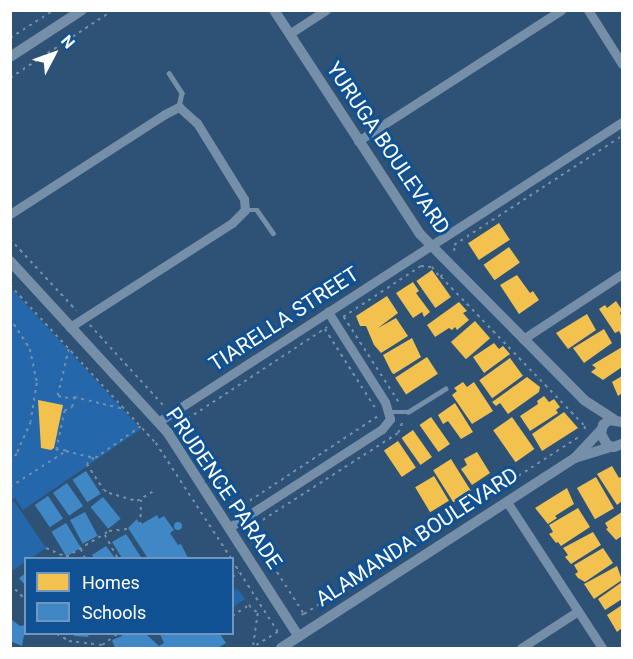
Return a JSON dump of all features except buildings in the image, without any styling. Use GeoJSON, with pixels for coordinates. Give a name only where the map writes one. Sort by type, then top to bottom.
{"type":"FeatureCollection","features":[{"type":"Feature","properties":{"kind":"street"},"geometry":{"type":"LineString","coordinates":[[10,57],[82,10]]}},
{"type":"Feature","properties":{"kind":"street","name":"YURUGA BOULEVARD"},"geometry":{"type":"LineString","coordinates":[[274,10],[414,227],[450,268],[584,400],[601,429],[604,442],[618,447]]}},
{"type":"Feature","properties":{"kind":"street"},"geometry":{"type":"LineString","coordinates":[[289,34],[326,10]]}},
{"type":"Feature","properties":{"kind":"street"},"geometry":{"type":"LineString","coordinates":[[358,141],[561,10]]}},
{"type":"Feature","properties":{"kind":"street"},"geometry":{"type":"LineString","coordinates":[[588,10],[622,64]]}},
{"type":"Feature","properties":{"kind":"street"},"geometry":{"type":"LineString","coordinates":[[10,214],[179,107],[197,123],[243,199],[245,210],[232,223],[70,327]]}},
{"type":"Feature","properties":{"kind":"street","name":"TIARELLA STREET"},"geometry":{"type":"LineString","coordinates":[[158,422],[622,122]]}},
{"type":"Feature","properties":{"kind":"street","name":"PRUDENCE PARADE"},"geometry":{"type":"LineString","coordinates":[[10,261],[168,433],[299,637]]}},
{"type":"Feature","properties":{"kind":"street"},"geometry":{"type":"LineString","coordinates":[[523,339],[622,274]]}},
{"type":"Feature","properties":{"kind":"street"},"geometry":{"type":"LineString","coordinates":[[230,527],[382,429],[388,422],[390,412],[328,312]]}},
{"type":"Feature","properties":{"kind":"street","name":"YURUGA BOULEVARD"},"geometry":{"type":"LineString","coordinates":[[584,400],[619,420]]}},
{"type":"Feature","properties":{"kind":"street","name":"ALAMANDA BOULEVARD"},"geometry":{"type":"LineString","coordinates":[[281,648],[575,458],[606,422],[619,420]]}},
{"type":"Feature","properties":{"kind":"street","name":"ALAMANDA BOULEVARD"},"geometry":{"type":"LineString","coordinates":[[575,458],[618,447]]}},
{"type":"Feature","properties":{"kind":"street"},"geometry":{"type":"LineString","coordinates":[[507,502],[602,648]]}},
{"type":"Feature","properties":{"kind":"street"},"geometry":{"type":"LineString","coordinates":[[521,648],[578,611]]}},
{"type":"Feature","properties":{"kind":"lane"},"geometry":{"type":"LineString","coordinates":[[169,73],[182,93],[179,107]]}},
{"type":"Feature","properties":{"kind":"lane"},"geometry":{"type":"LineString","coordinates":[[245,210],[257,210],[273,233]]}},
{"type":"Feature","properties":{"kind":"lane"},"geometry":{"type":"LineString","coordinates":[[390,412],[404,413],[444,389]]}},
{"type":"Feature","properties":{"kind":"path"},"geometry":{"type":"LineString","coordinates":[[10,38],[54,10]]}},
{"type":"Feature","properties":{"kind":"path"},"geometry":{"type":"LineString","coordinates":[[10,78],[113,10]]}},
{"type":"Feature","properties":{"kind":"path"},"geometry":{"type":"LineString","coordinates":[[453,255],[454,245],[622,136]]}},
{"type":"Feature","properties":{"kind":"path"},"geometry":{"type":"LineString","coordinates":[[156,442],[421,266],[432,267],[585,426],[584,433],[304,614]]}},
{"type":"Feature","properties":{"kind":"path"},"geometry":{"type":"LineString","coordinates":[[440,277],[450,268]]}},
{"type":"Feature","properties":{"kind":"path"},"geometry":{"type":"LineString","coordinates":[[10,285],[156,442],[231,557]]}},
{"type":"Feature","properties":{"kind":"path"},"geometry":{"type":"LineString","coordinates":[[249,528],[398,433],[403,424],[404,413],[400,403],[344,316]]}},
{"type":"Feature","properties":{"kind":"path"},"geometry":{"type":"LineString","coordinates":[[10,318],[30,349],[37,383],[31,422],[17,454],[10,463]]}},
{"type":"Feature","properties":{"kind":"path"},"geometry":{"type":"LineString","coordinates":[[237,509],[377,419],[378,412],[325,329]]}},
{"type":"Feature","properties":{"kind":"path"},"geometry":{"type":"LineString","coordinates":[[69,348],[66,352],[58,396],[73,400],[74,397],[125,409]]}},
{"type":"Feature","properties":{"kind":"path"},"geometry":{"type":"LineString","coordinates":[[73,400],[72,407],[64,411],[56,450],[95,458]]}},
{"type":"Feature","properties":{"kind":"path"},"geometry":{"type":"LineString","coordinates":[[141,426],[87,464],[104,490],[137,501],[155,490]]}},
{"type":"Feature","properties":{"kind":"path"},"geometry":{"type":"LineString","coordinates":[[10,487],[66,452]]}},
{"type":"Feature","properties":{"kind":"path"},"geometry":{"type":"LineString","coordinates":[[140,525],[141,499]]}},
{"type":"Feature","properties":{"kind":"path"},"geometry":{"type":"LineString","coordinates":[[46,548],[66,557],[104,534],[127,529]]}},
{"type":"Feature","properties":{"kind":"path"},"geometry":{"type":"LineString","coordinates":[[104,534],[117,557]]}},
{"type":"Feature","properties":{"kind":"path"},"geometry":{"type":"LineString","coordinates":[[81,549],[85,557]]}},
{"type":"Feature","properties":{"kind":"path"},"geometry":{"type":"LineString","coordinates":[[234,562],[278,632],[253,648]]}},
{"type":"Feature","properties":{"kind":"path"},"geometry":{"type":"LineString","coordinates":[[234,576],[240,572]]}},
{"type":"Feature","properties":{"kind":"path"},"geometry":{"type":"LineString","coordinates":[[10,584],[24,598]]}},
{"type":"Feature","properties":{"kind":"path"},"geometry":{"type":"LineString","coordinates":[[234,615],[249,605],[258,614],[253,648]]}},
{"type":"Feature","properties":{"kind":"path"},"geometry":{"type":"LineString","coordinates":[[60,635],[69,641],[102,645],[114,635]]}},
{"type":"Feature","properties":{"kind":"shaded area"},"geometry":{"type":"Polygon","coordinates":[[[11,288],[141,429],[23,510],[15,498],[11,501],[11,288]]]}},
{"type":"Feature","properties":{"kind":"shaded area"},"geometry":{"type":"Polygon","coordinates":[[[14,501],[46,548],[32,557],[24,557],[24,563],[11,572],[11,503],[14,501]]]}},
{"type":"Feature","properties":{"kind":"shaded area"},"geometry":{"type":"Polygon","coordinates":[[[237,588],[245,599],[234,606],[234,590],[237,588]]]}}]}
